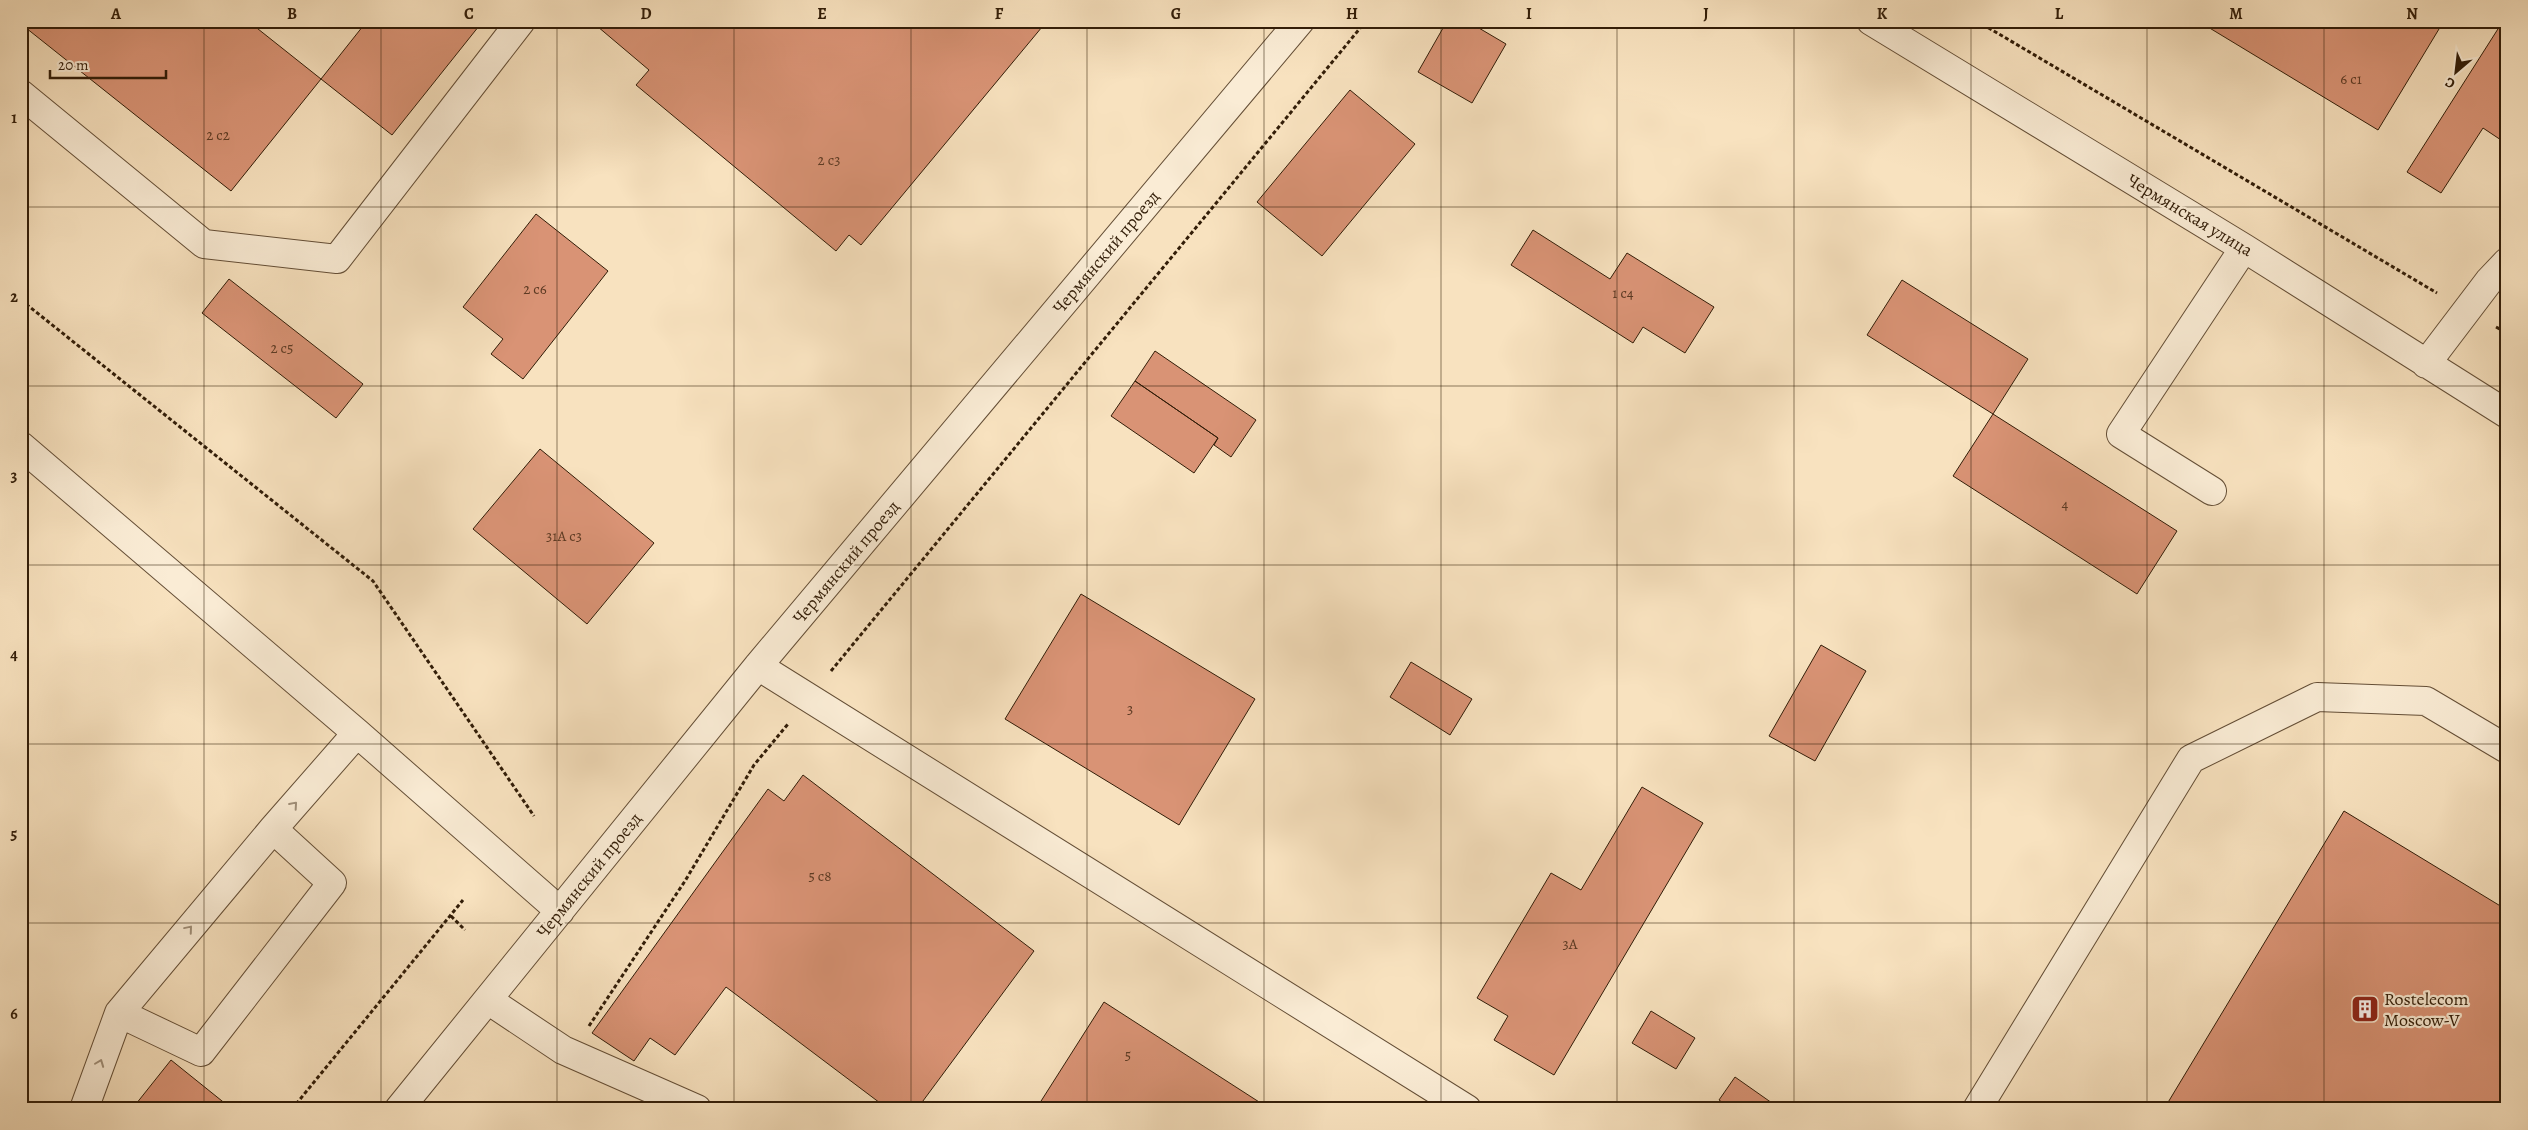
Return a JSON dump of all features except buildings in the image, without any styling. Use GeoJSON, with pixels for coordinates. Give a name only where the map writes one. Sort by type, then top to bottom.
{"type":"FeatureCollection","features":[{"type":"Feature","properties":{"kind":"street"},"geometry":{"type":"LineString","coordinates":[[21,94],[204,244],[337,259],[520,21]]}},
{"type":"Feature","properties":{"kind":"street","name":"Чермянский проезд"},"geometry":{"type":"LineString","coordinates":[[399,1109],[758,666],[1300,21]]}},
{"type":"Feature","properties":{"kind":"street","name":"Чермянская улица"},"geometry":{"type":"LineString","coordinates":[[1870,21],[2244,248],[2507,414]]}},
{"type":"Feature","properties":{"kind":"street"},"geometry":{"type":"LineString","coordinates":[[2212,491],[2121,434],[2244,248]]}},
{"type":"Feature","properties":{"kind":"street"},"geometry":{"type":"LineString","coordinates":[[2426,364],[2465,310],[2507,262]]}},
{"type":"Feature","properties":{"kind":"street"},"geometry":{"type":"LineString","coordinates":[[21,446],[357,733],[560,911]]}},
{"type":"Feature","properties":{"kind":"street"},"geometry":{"type":"LineString","coordinates":[[758,666],[1467,1109]]}},
{"type":"Feature","properties":{"kind":"street"},"geometry":{"type":"LineString","coordinates":[[1977,1109],[2191,759],[2317,697],[2426,701],[2507,749]]}},
{"type":"Feature","properties":{"kind":"street"},"geometry":{"type":"LineString","coordinates":[[84,1109],[119,1013],[273,829],[357,733]]}},
{"type":"Feature","properties":{"kind":"street"},"geometry":{"type":"LineString","coordinates":[[119,1013],[202,1052],[332,883],[273,829]]}},
{"type":"Feature","properties":{"kind":"street"},"geometry":{"type":"LineString","coordinates":[[488,1000],[563,1050],[697,1109]]}},
{"type":"Feature","properties":{"kind":"path"},"geometry":{"type":"LineString","coordinates":[[582,1020],[590,1026],[684,881],[754,765],[1366,21]]}},
{"type":"Feature","properties":{"kind":"path"},"geometry":{"type":"LineString","coordinates":[[1977,21],[2507,333]]}},
{"type":"Feature","properties":{"kind":"path"},"geometry":{"type":"LineString","coordinates":[[21,300],[374,581],[534,816]]}},
{"type":"Feature","properties":{"kind":"path"},"geometry":{"type":"LineString","coordinates":[[292,1109],[463,900]]}},
{"type":"Feature","properties":{"kind":"path"},"geometry":{"type":"LineString","coordinates":[[451,916],[465,930]]}},
{"type":"Feature","properties":{"kind":"place","name":"Rostelecom Moscow-V"},"geometry":{"type":"Point","coordinates":[2365,1009]}}]}
